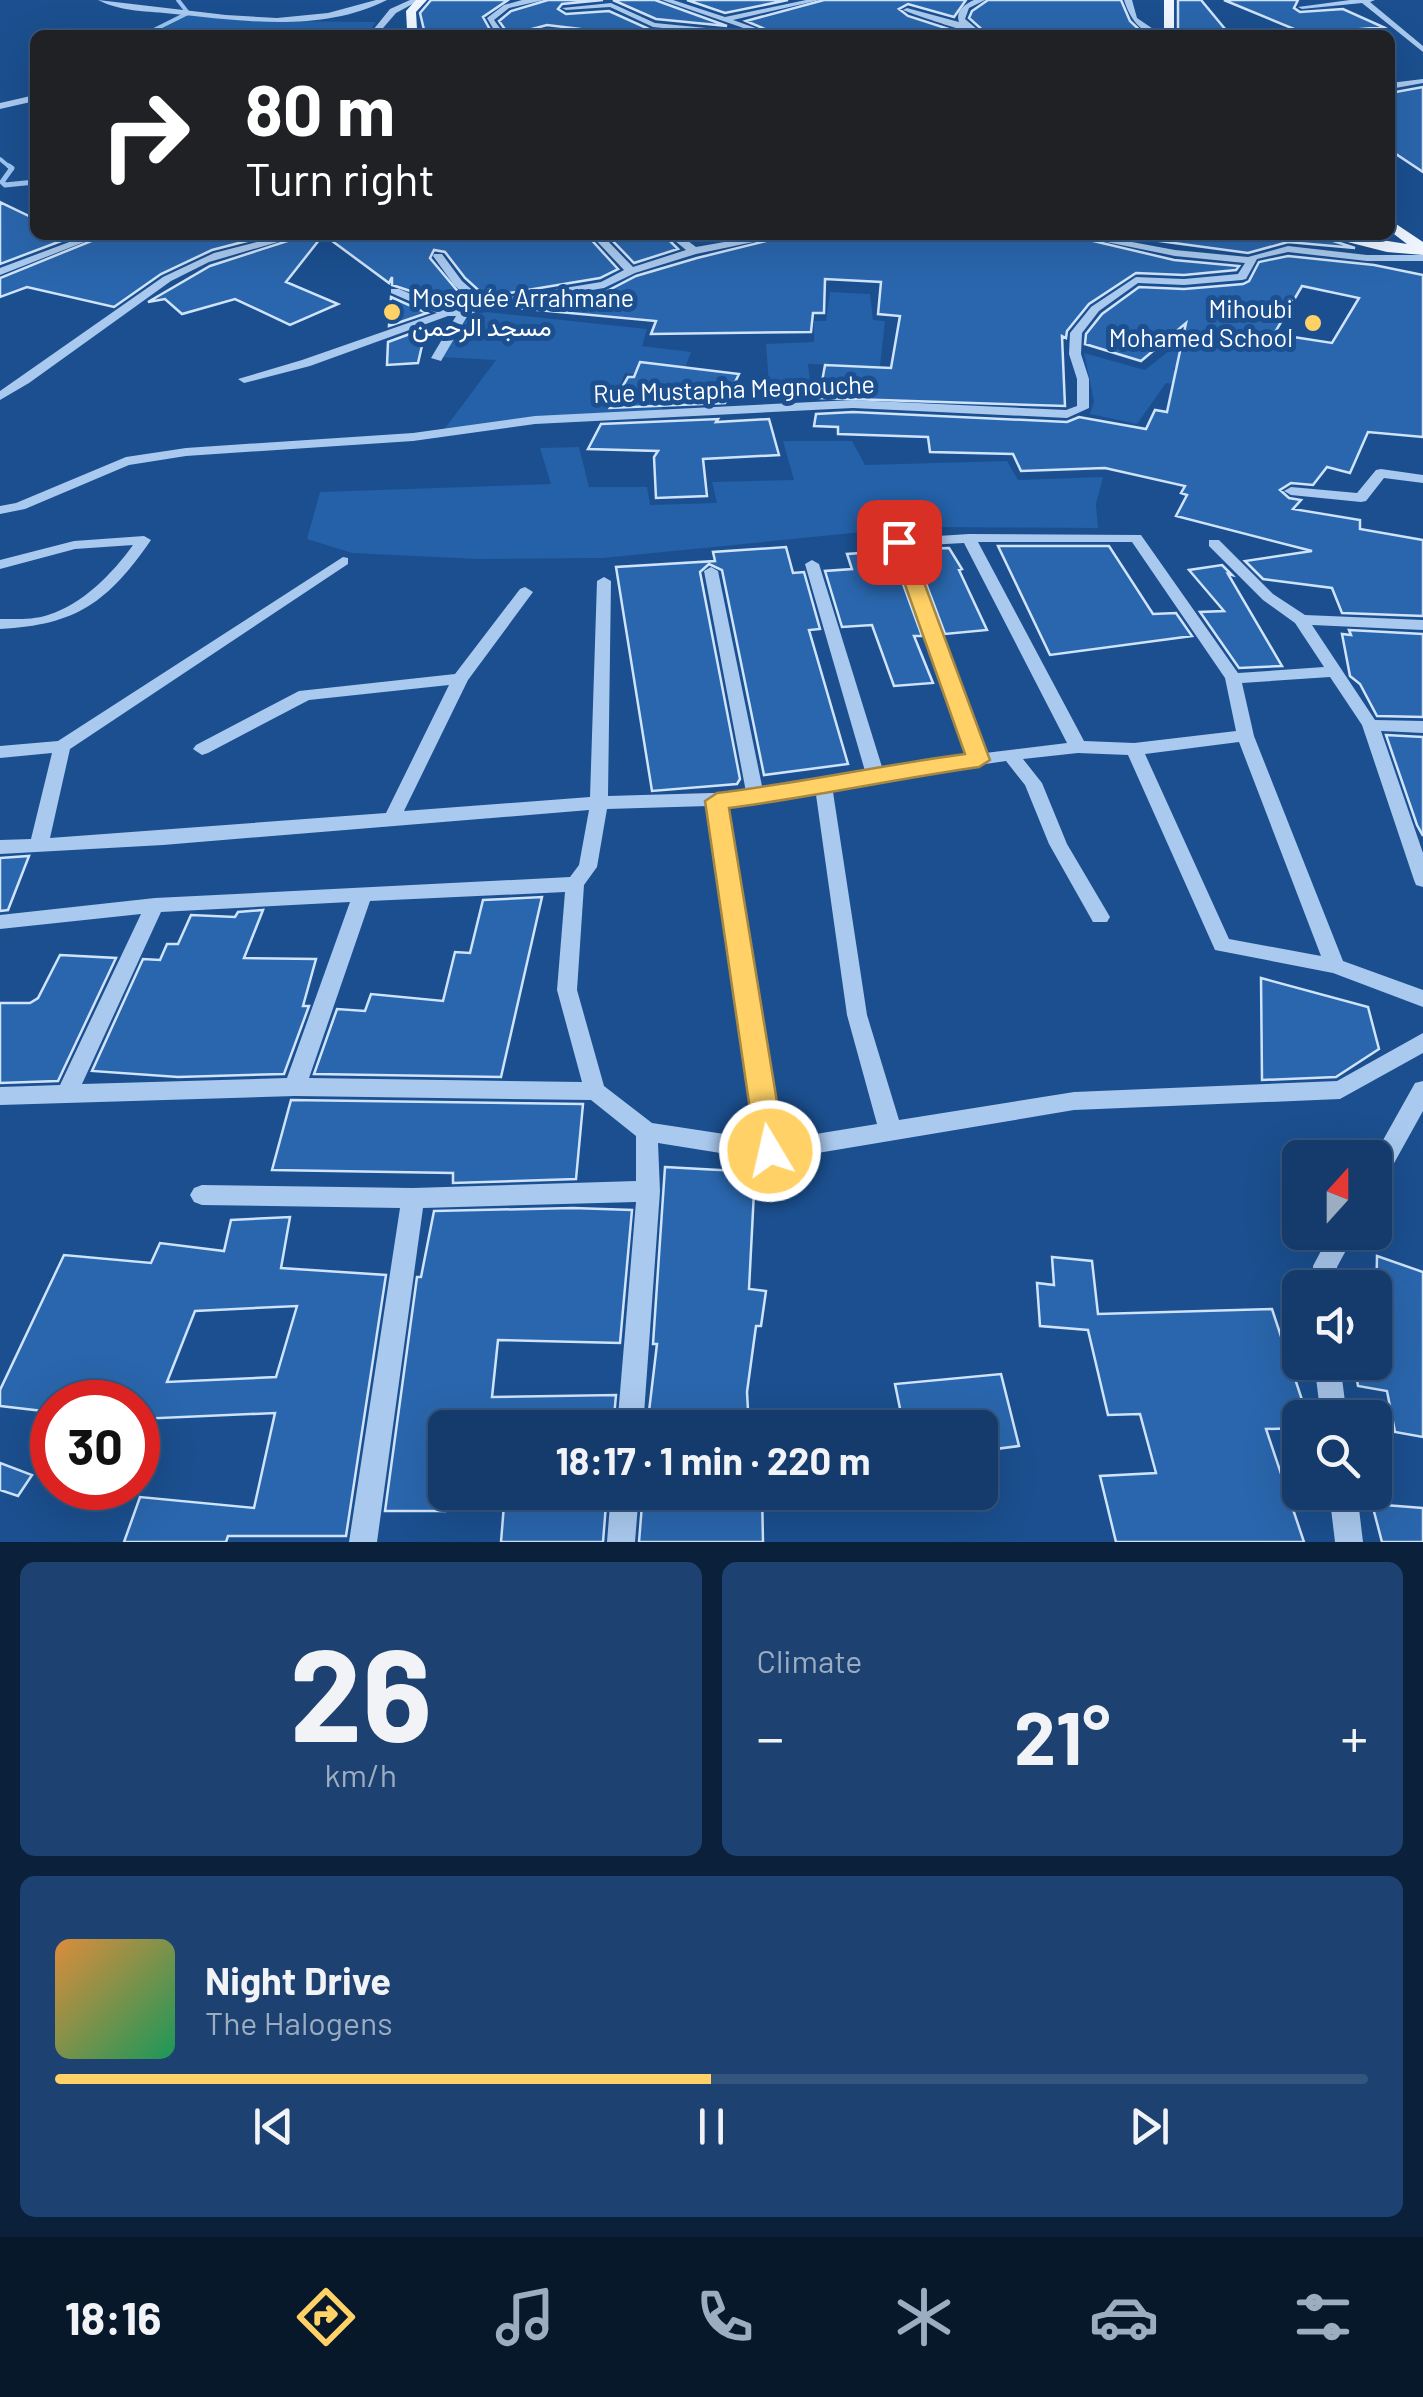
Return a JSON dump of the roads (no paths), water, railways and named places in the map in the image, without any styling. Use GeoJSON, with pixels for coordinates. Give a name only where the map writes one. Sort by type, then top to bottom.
{"type":"FeatureCollection","features":[{"type":"Feature","properties":{"kind":"main road"},"geometry":{"type":"LineString","coordinates":[[413,30],[411,11],[419,0]]}},
{"type":"Feature","properties":{"kind":"main road"},"geometry":{"type":"LineString","coordinates":[[1168,0],[1168,30]]}},
{"type":"Feature","properties":{"kind":"main road"},"geometry":{"type":"LineString","coordinates":[[1395,228],[1423,252]]}},
{"type":"Feature","properties":{"kind":"main road"},"geometry":{"type":"LineString","coordinates":[[1350,240],[1423,252]]}},
{"type":"Feature","properties":{"kind":"street"},"geometry":{"type":"LineString","coordinates":[[102,0],[205,16],[285,21],[316,20],[383,0]]}},
{"type":"Feature","properties":{"kind":"street"},"geometry":{"type":"LineString","coordinates":[[378,30],[393,11],[419,0]]}},
{"type":"Feature","properties":{"kind":"street"},"geometry":{"type":"LineString","coordinates":[[497,30],[490,20],[497,12],[506,6],[540,0]]}},
{"type":"Feature","properties":{"kind":"street"},"geometry":{"type":"LineString","coordinates":[[671,2],[693,0]]}},
{"type":"Feature","properties":{"kind":"street"},"geometry":{"type":"LineString","coordinates":[[721,20],[816,0]]}},
{"type":"Feature","properties":{"kind":"street"},"geometry":{"type":"LineString","coordinates":[[966,26],[961,13],[966,6],[981,0]]}},
{"type":"Feature","properties":{"kind":"street"},"geometry":{"type":"LineString","coordinates":[[1128,0],[1134,19],[1150,30]]}},
{"type":"Feature","properties":{"kind":"street"},"geometry":{"type":"LineString","coordinates":[[1302,7],[1376,0]]}},
{"type":"Feature","properties":{"kind":"street"},"geometry":{"type":"LineString","coordinates":[[1364,1],[1423,50]]}},
{"type":"Feature","properties":{"kind":"street"},"geometry":{"type":"LineString","coordinates":[[671,2],[754,30]]}},
{"type":"Feature","properties":{"kind":"street"},"geometry":{"type":"LineString","coordinates":[[566,8],[611,5],[654,25],[705,30]]}},
{"type":"Feature","properties":{"kind":"street"},"geometry":{"type":"LineString","coordinates":[[907,10],[972,30]]}},
{"type":"Feature","properties":{"kind":"street"},"geometry":{"type":"LineString","coordinates":[[1405,38],[1423,36]]}},
{"type":"Feature","properties":{"kind":"street"},"geometry":{"type":"LineString","coordinates":[[1395,85],[1423,82]]}},
{"type":"Feature","properties":{"kind":"street"},"geometry":{"type":"LineString","coordinates":[[0,106],[30,99]]}},
{"type":"Feature","properties":{"kind":"street"},"geometry":{"type":"LineString","coordinates":[[0,272],[85,240]]}},
{"type":"Feature","properties":{"kind":"street"},"geometry":{"type":"LineString","coordinates":[[0,396],[64,357],[108,320],[193,265],[280,240]]}},
{"type":"Feature","properties":{"kind":"street"},"geometry":{"type":"LineString","coordinates":[[601,240],[630,270]]}},
{"type":"Feature","properties":{"kind":"street"},"geometry":{"type":"LineString","coordinates":[[680,240],[694,251]]}},
{"type":"Feature","properties":{"kind":"street"},"geometry":{"type":"LineString","coordinates":[[395,291],[447,312],[464,313],[483,305],[604,286],[630,270],[694,251],[754,240]]}},
{"type":"Feature","properties":{"kind":"street"},"geometry":{"type":"LineString","coordinates":[[1104,240],[1174,253],[1250,260]]}},
{"type":"Feature","properties":{"kind":"street","name":"Rue Mustapha Megnouche"},"geometry":{"type":"LineString","coordinates":[[0,510],[20,506],[126,461],[186,452],[414,437],[535,420],[853,404],[1067,414],[1083,408],[1076,333],[1096,309],[1136,280],[1242,278],[1250,260],[1260,252],[1288,249],[1367,258],[1423,252]]}},
{"type":"Feature","properties":{"kind":"street"},"geometry":{"type":"LineString","coordinates":[[438,256],[483,305]]}},
{"type":"Feature","properties":{"kind":"street"},"geometry":{"type":"LineString","coordinates":[[244,379],[306,363],[447,312]]}},
{"type":"Feature","properties":{"kind":"street"},"geometry":{"type":"LineString","coordinates":[[436,358],[464,313]]}},
{"type":"Feature","properties":{"kind":"street"},"geometry":{"type":"LineString","coordinates":[[1291,491],[1361,498],[1381,473],[1423,478]]}},
{"type":"Feature","properties":{"kind":"street"},"geometry":{"type":"LineString","coordinates":[[969,538],[1078,747]]}},
{"type":"Feature","properties":{"kind":"street"},"geometry":{"type":"LineString","coordinates":[[874,544],[969,538],[1136,538],[1233,678],[1245,736],[1335,966]]}},
{"type":"Feature","properties":{"kind":"street"},"geometry":{"type":"LineString","coordinates":[[0,565],[74,545],[144,540],[124,570],[94,596],[53,619],[0,624]]}},
{"type":"Feature","properties":{"kind":"street"},"geometry":{"type":"LineString","coordinates":[[899,542],[979,760]]}},
{"type":"Feature","properties":{"kind":"street"},"geometry":{"type":"LineString","coordinates":[[1214,543],[1268,597],[1301,620],[1370,724],[1423,880]]}},
{"type":"Feature","properties":{"kind":"street"},"geometry":{"type":"LineString","coordinates":[[0,752],[62,746],[343,561]]}},
{"type":"Feature","properties":{"kind":"street"},"geometry":{"type":"LineString","coordinates":[[812,564],[875,774]]}},
{"type":"Feature","properties":{"kind":"street"},"geometry":{"type":"LineString","coordinates":[[711,572],[756,798]]}},
{"type":"Feature","properties":{"kind":"street"},"geometry":{"type":"LineString","coordinates":[[604,581],[600,804],[588,867],[575,884],[567,990],[595,1091],[647,1132],[770,1151],[1074,1102],[1340,1090],[1423,1042]]}},
{"type":"Feature","properties":{"kind":"street"},"geometry":{"type":"LineString","coordinates":[[392,820],[460,679],[525,592]]}},
{"type":"Feature","properties":{"kind":"street"},"geometry":{"type":"LineString","coordinates":[[1301,620],[1423,625]]}},
{"type":"Feature","properties":{"kind":"street"},"geometry":{"type":"LineString","coordinates":[[1233,678],[1334,672]]}},
{"type":"Feature","properties":{"kind":"street"},"geometry":{"type":"LineString","coordinates":[[202,749],[305,695],[460,679]]}},
{"type":"Feature","properties":{"kind":"street"},"geometry":{"type":"LineString","coordinates":[[1370,724],[1423,727]]}},
{"type":"Feature","properties":{"kind":"street"},"geometry":{"type":"LineString","coordinates":[[0,847],[600,804],[756,798],[824,788],[875,774],[1010,755],[1078,747],[1134,749],[1245,736]]}},
{"type":"Feature","properties":{"kind":"street"},"geometry":{"type":"LineString","coordinates":[[39,845],[62,746]]}},
{"type":"Feature","properties":{"kind":"street"},"geometry":{"type":"LineString","coordinates":[[1134,749],[1222,945],[1335,966],[1423,998]]}},
{"type":"Feature","properties":{"kind":"street"},"geometry":{"type":"LineString","coordinates":[[1010,755],[1034,783],[1058,844],[1100,917]]}},
{"type":"Feature","properties":{"kind":"street"},"geometry":{"type":"LineString","coordinates":[[824,788],[857,1015],[890,1132]]}},
{"type":"Feature","properties":{"kind":"street"},"geometry":{"type":"LineString","coordinates":[[717,801],[770,1151]]}},
{"type":"Feature","properties":{"kind":"street"},"geometry":{"type":"LineString","coordinates":[[0,922],[155,905],[575,884]]}},
{"type":"Feature","properties":{"kind":"street"},"geometry":{"type":"LineString","coordinates":[[296,1086],[362,897]]}},
{"type":"Feature","properties":{"kind":"street"},"geometry":{"type":"LineString","coordinates":[[68,1093],[155,905]]}},
{"type":"Feature","properties":{"kind":"street"},"geometry":{"type":"LineString","coordinates":[[0,1096],[296,1086],[595,1091]]}},
{"type":"Feature","properties":{"kind":"street"},"geometry":{"type":"LineString","coordinates":[[1392,1146],[1423,1090]]}},
{"type":"Feature","properties":{"kind":"street"},"geometry":{"type":"LineString","coordinates":[[631,1410],[648,1191],[647,1132]]}},
{"type":"Feature","properties":{"kind":"street"},"geometry":{"type":"LineString","coordinates":[[202,1195],[413,1198],[648,1191]]}},
{"type":"Feature","properties":{"kind":"street"},"geometry":{"type":"LineString","coordinates":[[364,1542],[413,1198]]}},
{"type":"Feature","properties":{"kind":"street"},"geometry":{"type":"LineString","coordinates":[[621,1542],[624,1510]]}},
{"type":"Feature","properties":{"kind":"street"},"geometry":{"type":"LineString","coordinates":[[1345,1510],[1348,1542]]}},
{"type":"Feature","properties":{"kind":"waterway"},"geometry":{"type":"LineString","coordinates":[[154,30],[188,13],[178,0]]}},
{"type":"Feature","properties":{"kind":"waterway"},"geometry":{"type":"LineString","coordinates":[[0,159],[12,169]]}},
{"type":"Feature","properties":{"kind":"waterway"},"geometry":{"type":"LineString","coordinates":[[9,166],[12,169]]}},
{"type":"Feature","properties":{"kind":"waterway"},"geometry":{"type":"LineString","coordinates":[[12,169],[2,182],[5,185],[30,182]]}},
{"type":"Feature","properties":{"kind":"place","name":"Mosquée Arrahmane مسجد الرحمن"},"geometry":{"type":"Point","coordinates":[392,312]}},
{"type":"Feature","properties":{"kind":"place","name":"Mihoubi Mohamed School"},"geometry":{"type":"Point","coordinates":[1313,323]}}]}
